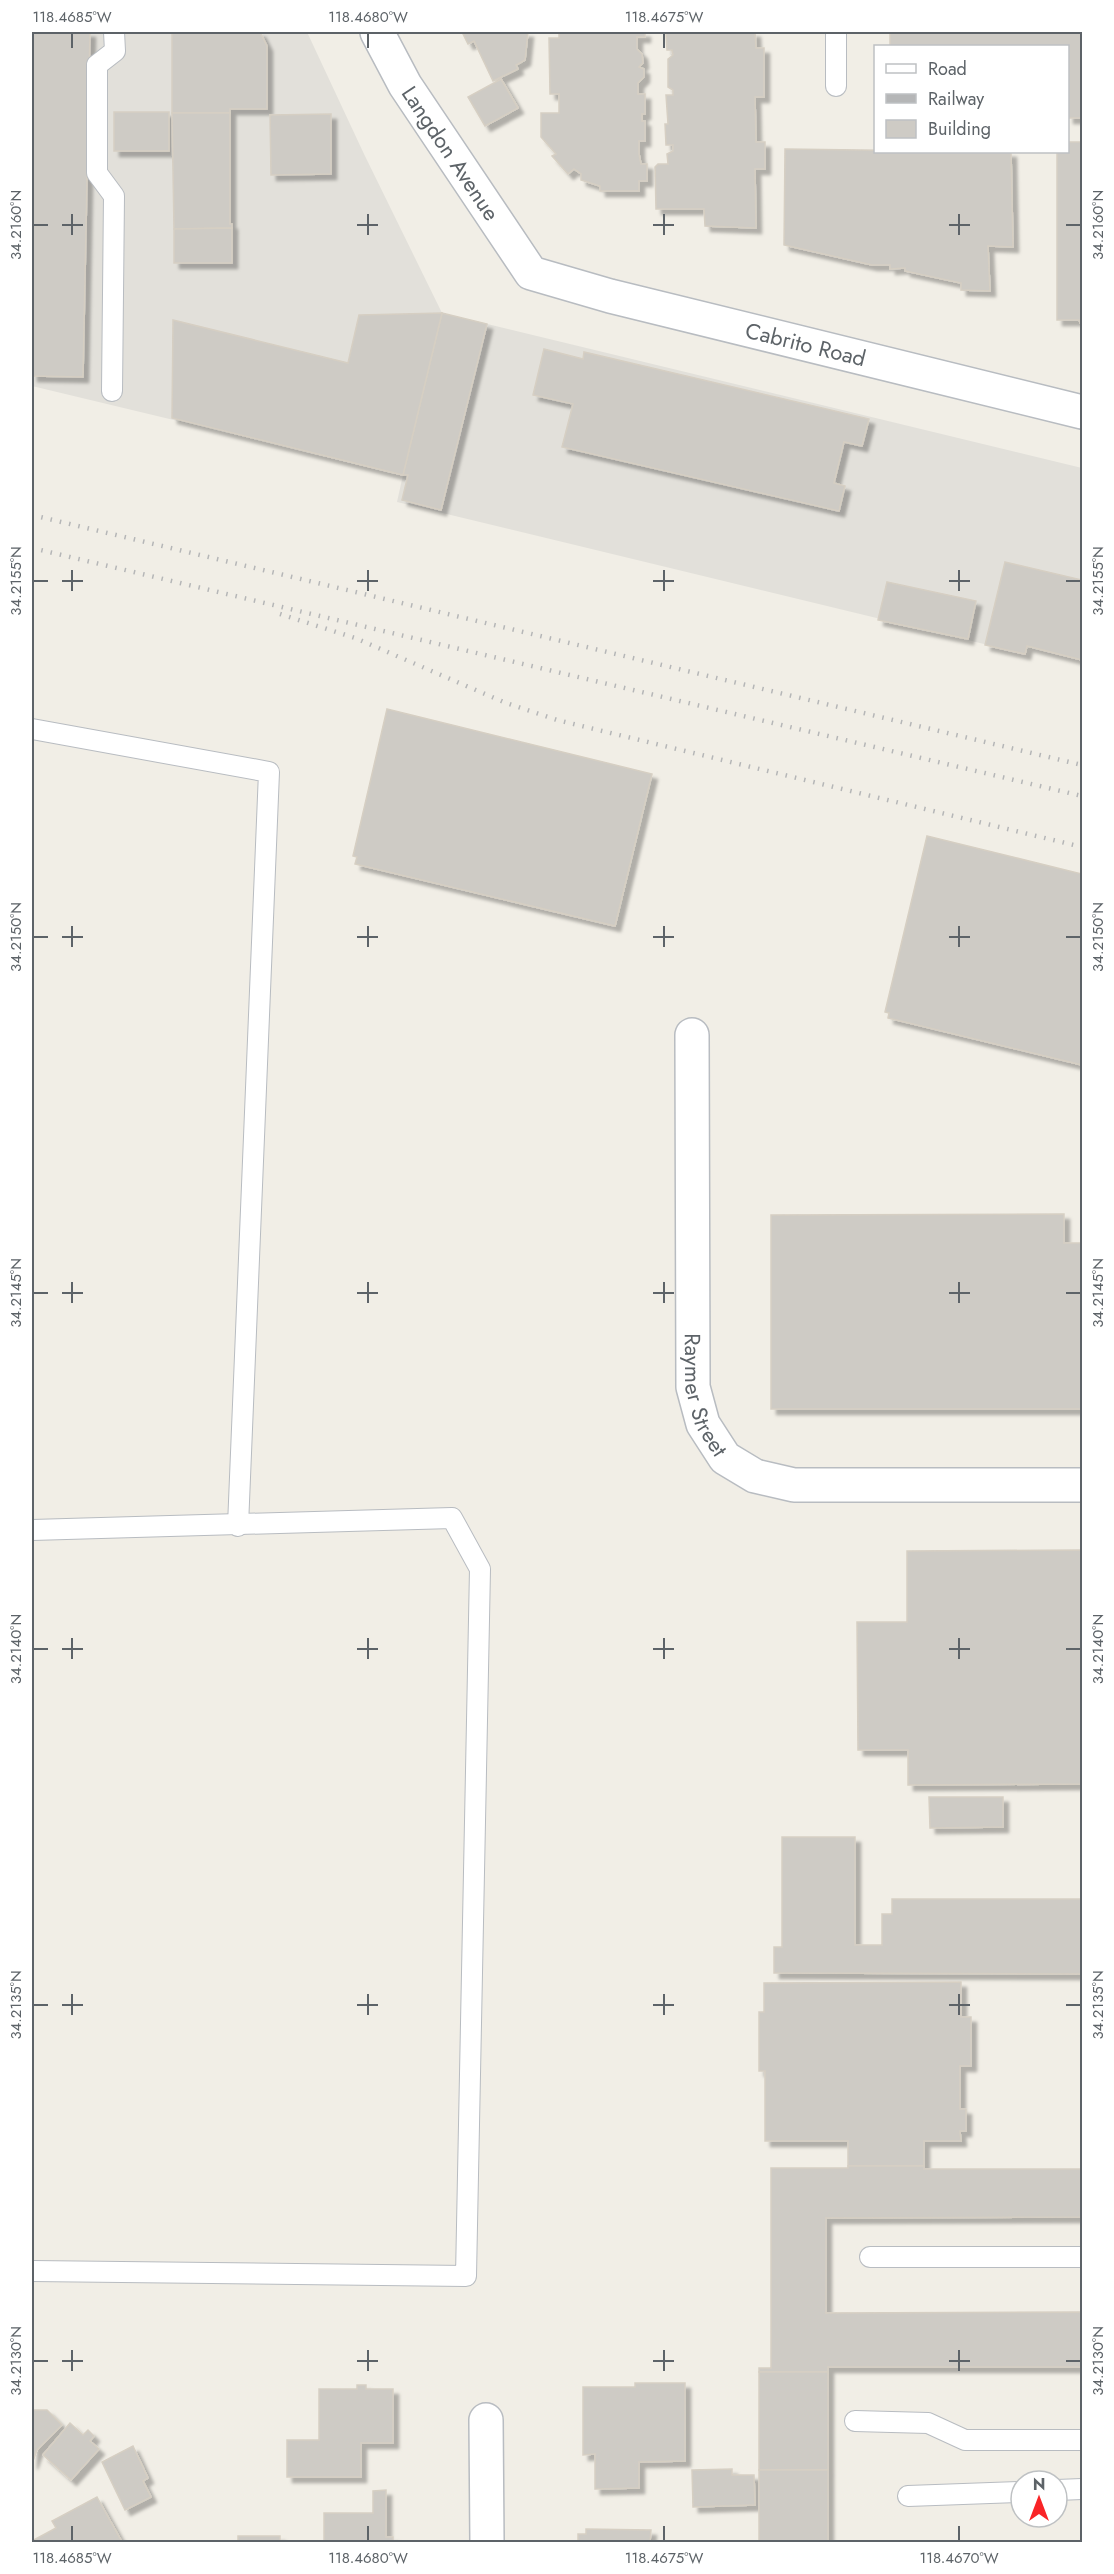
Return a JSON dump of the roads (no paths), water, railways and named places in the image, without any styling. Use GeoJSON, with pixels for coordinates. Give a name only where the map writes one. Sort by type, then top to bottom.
{"type":"FeatureCollection","features":[{"type":"Feature","properties":{"kind":"street","name":"Langdon Avenue"},"geometry":{"type":"LineString","coordinates":[[377,32],[405,85],[531,273]]}},
{"type":"Feature","properties":{"kind":"street","name":"Cabrito Road"},"geometry":{"type":"LineString","coordinates":[[531,273],[610,296],[1083,412]]}},
{"type":"Feature","properties":{"kind":"street","name":"Raymer Street"},"geometry":{"type":"LineString","coordinates":[[692,1035],[693,1387],[703,1424],[725,1458],[755,1476],[794,1485],[1083,1485]]}},
{"type":"Feature","properties":{"kind":"street"},"geometry":{"type":"LineString","coordinates":[[486,2420],[487,2542]]}},
{"type":"Feature","properties":{"kind":"lane"},"geometry":{"type":"LineString","coordinates":[[112,391],[114,196],[97,173],[97,65],[115,51],[114,32]]}},
{"type":"Feature","properties":{"kind":"lane"},"geometry":{"type":"LineString","coordinates":[[836,32],[836,86]]}},
{"type":"Feature","properties":{"kind":"lane"},"geometry":{"type":"LineString","coordinates":[[32,729],[269,772],[238,1526]]}},
{"type":"Feature","properties":{"kind":"lane"},"geometry":{"type":"LineString","coordinates":[[32,1530],[238,1526],[452,1518],[480,1569],[466,2276],[32,2271]]}},
{"type":"Feature","properties":{"kind":"lane"},"geometry":{"type":"LineString","coordinates":[[870,2257],[1083,2257]]}},
{"type":"Feature","properties":{"kind":"lane"},"geometry":{"type":"LineString","coordinates":[[855,2421],[928,2423],[965,2440],[1083,2440]]}},
{"type":"Feature","properties":{"kind":"lane"},"geometry":{"type":"LineString","coordinates":[[908,2496],[1009,2492]]}},
{"type":"Feature","properties":{"kind":"railway"},"geometry":{"type":"LineString","coordinates":[[32,515],[1082,765]]}},
{"type":"Feature","properties":{"kind":"railway"},"geometry":{"type":"LineString","coordinates":[[32,548],[1082,796]]}},
{"type":"Feature","properties":{"kind":"railway"},"geometry":{"type":"LineString","coordinates":[[280,614],[355,638],[506,703],[557,720],[1082,847]]}}]}
